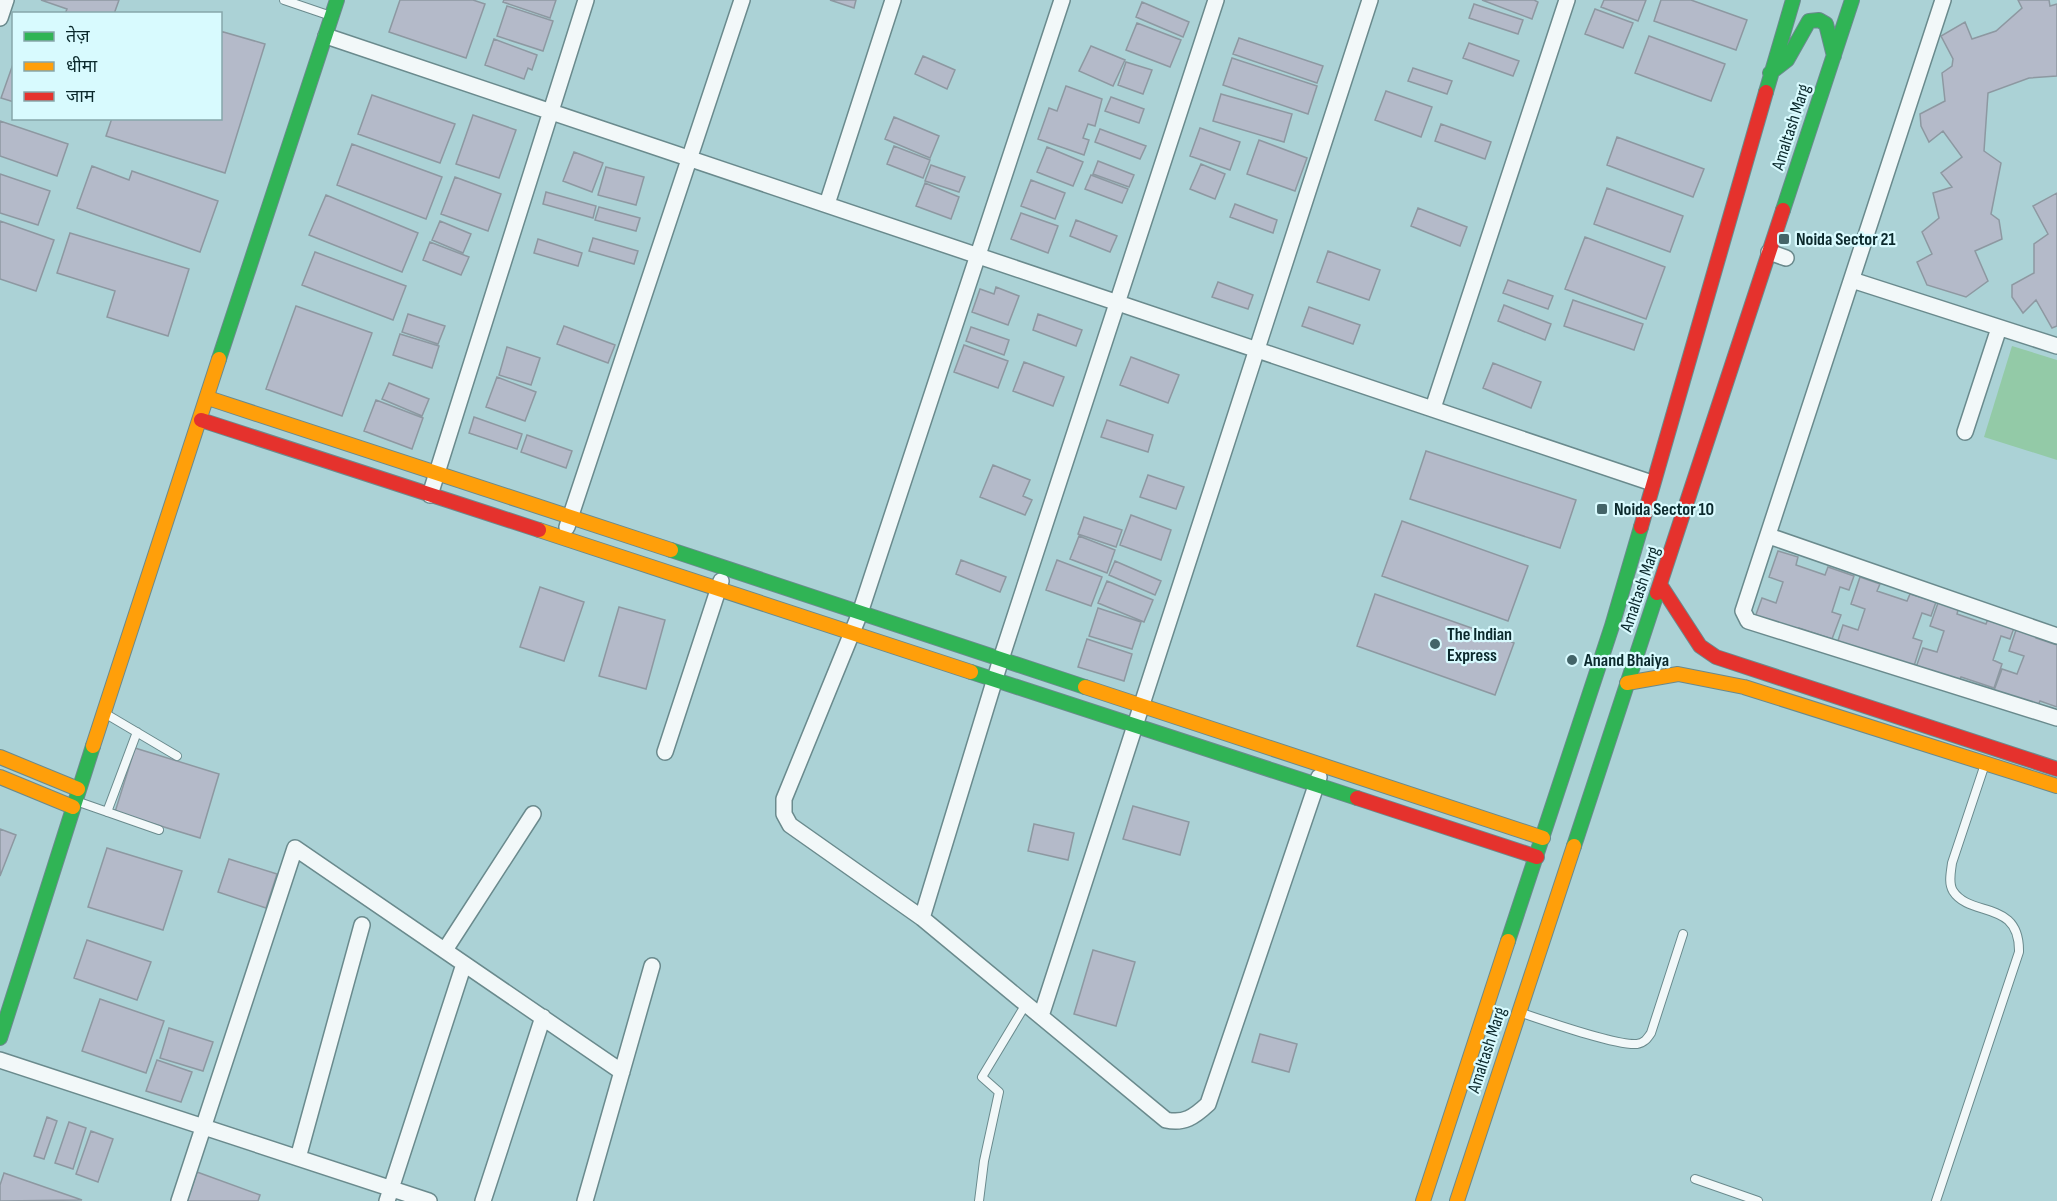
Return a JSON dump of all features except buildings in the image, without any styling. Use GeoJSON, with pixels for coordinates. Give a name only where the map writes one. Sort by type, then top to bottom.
{"type":"FeatureCollection","features":[{"type":"Feature","properties":{"kind":"street"},"geometry":{"type":"LineString","coordinates":[[0,18],[6,0]]}},
{"type":"Feature","properties":{"kind":"street"},"geometry":{"type":"LineString","coordinates":[[0,1038],[75,799],[338,0]]}},
{"type":"Feature","properties":{"kind":"street"},"geometry":{"type":"LineString","coordinates":[[429,495],[586,0]]}},
{"type":"Feature","properties":{"kind":"street"},"geometry":{"type":"LineString","coordinates":[[563,538],[742,0]]}},
{"type":"Feature","properties":{"kind":"street"},"geometry":{"type":"LineString","coordinates":[[827,204],[893,0]]}},
{"type":"Feature","properties":{"kind":"street"},"geometry":{"type":"LineString","coordinates":[[1062,0],[860,613],[784,799],[784,814],[790,825],[922,918],[1166,1120],[1180,1123],[1196,1115],[1208,1104],[1323,765]]}},
{"type":"Feature","properties":{"kind":"street"},"geometry":{"type":"LineString","coordinates":[[922,918],[1001,659],[1216,0]]}},
{"type":"Feature","properties":{"kind":"street"},"geometry":{"type":"LineString","coordinates":[[1041,1016],[1137,726],[1370,0]]}},
{"type":"Feature","properties":{"kind":"street"},"geometry":{"type":"LineString","coordinates":[[1433,408],[1567,0]]}},
{"type":"Feature","properties":{"kind":"street","name":"Amaltash Marg"},"geometry":{"type":"LineString","coordinates":[[1423,1201],[1612,626],[1770,73],[1793,0]]}},
{"type":"Feature","properties":{"kind":"street","name":"Amaltash Marg"},"geometry":{"type":"LineString","coordinates":[[1457,1201],[1852,0]]}},
{"type":"Feature","properties":{"kind":"street"},"geometry":{"type":"LineString","coordinates":[[1943,0],[1743,611],[1748,621],[2057,718]]}},
{"type":"Feature","properties":{"kind":"street","name":"Amaltash Marg"},"geometry":{"type":"LineString","coordinates":[[1770,73],[1789,61],[1800,31],[1809,21],[1819,20],[1826,24],[1834,56]]}},
{"type":"Feature","properties":{"kind":"street"},"geometry":{"type":"LineString","coordinates":[[326,36],[1652,483]]}},
{"type":"Feature","properties":{"kind":"street"},"geometry":{"type":"LineString","coordinates":[[1769,252],[1786,258]]}},
{"type":"Feature","properties":{"kind":"street"},"geometry":{"type":"LineString","coordinates":[[1852,280],[2057,346]]}},
{"type":"Feature","properties":{"kind":"street"},"geometry":{"type":"LineString","coordinates":[[1965,432],[1999,328]]}},
{"type":"Feature","properties":{"kind":"street"},"geometry":{"type":"LineString","coordinates":[[208,398],[1543,838]]}},
{"type":"Feature","properties":{"kind":"street"},"geometry":{"type":"LineString","coordinates":[[201,420],[1537,857]]}},
{"type":"Feature","properties":{"kind":"street"},"geometry":{"type":"LineString","coordinates":[[1769,536],[2057,636]]}},
{"type":"Feature","properties":{"kind":"street"},"geometry":{"type":"LineString","coordinates":[[665,752],[726,569]]}},
{"type":"Feature","properties":{"kind":"street"},"geometry":{"type":"LineString","coordinates":[[1660,586],[1700,646],[1705,662],[1700,669],[1688,675]]}},
{"type":"Feature","properties":{"kind":"street"},"geometry":{"type":"LineString","coordinates":[[1700,646],[1716,657],[1749,670],[2057,769]]}},
{"type":"Feature","properties":{"kind":"street"},"geometry":{"type":"LineString","coordinates":[[1627,683],[1678,674],[1744,687],[2057,786]]}},
{"type":"Feature","properties":{"kind":"street"},"geometry":{"type":"LineString","coordinates":[[1855,722],[1860,706]]}},
{"type":"Feature","properties":{"kind":"street"},"geometry":{"type":"LineString","coordinates":[[0,758],[75,799]]}},
{"type":"Feature","properties":{"kind":"street"},"geometry":{"type":"LineString","coordinates":[[0,777],[75,799]]}},
{"type":"Feature","properties":{"kind":"street"},"geometry":{"type":"LineString","coordinates":[[444,950],[533,814]]}},
{"type":"Feature","properties":{"kind":"street"},"geometry":{"type":"LineString","coordinates":[[179,1201],[295,848],[622,1072]]}},
{"type":"Feature","properties":{"kind":"street"},"geometry":{"type":"LineString","coordinates":[[298,1158],[362,925]]}},
{"type":"Feature","properties":{"kind":"street"},"geometry":{"type":"LineString","coordinates":[[389,1195],[464,964]]}},
{"type":"Feature","properties":{"kind":"street"},"geometry":{"type":"LineString","coordinates":[[585,1201],[652,966]]}},
{"type":"Feature","properties":{"kind":"street"},"geometry":{"type":"LineString","coordinates":[[483,1201],[543,1017]]}},
{"type":"Feature","properties":{"kind":"street"},"geometry":{"type":"LineString","coordinates":[[0,1060],[298,1158],[389,1195],[429,1201]]}},
{"type":"Feature","properties":{"kind":"lane"},"geometry":{"type":"LineString","coordinates":[[284,0],[332,16]]}},
{"type":"Feature","properties":{"kind":"lane"},"geometry":{"type":"LineString","coordinates":[[104,713],[177,756]]}},
{"type":"Feature","properties":{"kind":"lane"},"geometry":{"type":"LineString","coordinates":[[107,812],[137,732]]}},
{"type":"Feature","properties":{"kind":"lane"},"geometry":{"type":"LineString","coordinates":[[1936,1201],[2019,952],[2019,938],[2014,925],[2000,915],[1961,898],[1953,890],[1950,880],[1952,863],[1986,763]]}},
{"type":"Feature","properties":{"kind":"lane"},"geometry":{"type":"LineString","coordinates":[[75,799],[159,830]]}},
{"type":"Feature","properties":{"kind":"lane"},"geometry":{"type":"LineString","coordinates":[[1518,1012],[1605,1038],[1636,1044],[1645,1041],[1651,1033],[1683,934]]}},
{"type":"Feature","properties":{"kind":"lane"},"geometry":{"type":"LineString","coordinates":[[979,1201],[984,1161],[999,1092],[982,1077],[1026,1004]]}},
{"type":"Feature","properties":{"kind":"lane"},"geometry":{"type":"LineString","coordinates":[[1695,1179],[1758,1201]]}},
{"type":"Feature","properties":{"kind":"green space"},"geometry":{"type":"Polygon","coordinates":[[[2012,346],[2057,360],[2057,460],[1984,437],[2012,346]]]}},
{"type":"Feature","properties":{"kind":"traffic: fast"},"geometry":{"type":"LineString","coordinates":[[219,359],[337,0]]}},
{"type":"Feature","properties":{"kind":"traffic: fast"},"geometry":{"type":"LineString","coordinates":[[1766,92],[1793,0]]}},
{"type":"Feature","properties":{"kind":"traffic: fast"},"geometry":{"type":"LineString","coordinates":[[1783,210],[1852,0]]}},
{"type":"Feature","properties":{"kind":"traffic: fast"},"geometry":{"type":"LineString","coordinates":[[1770,73],[1787,60],[1809,21],[1819,20],[1826,24],[1834,56]]}},
{"type":"Feature","properties":{"kind":"traffic: fast"},"geometry":{"type":"LineString","coordinates":[[1508,941],[1612,626],[1641,527]]}},
{"type":"Feature","properties":{"kind":"traffic: fast"},"geometry":{"type":"LineString","coordinates":[[671,550],[1085,687]]}},
{"type":"Feature","properties":{"kind":"traffic: fast"},"geometry":{"type":"LineString","coordinates":[[1574,846],[1657,593]]}},
{"type":"Feature","properties":{"kind":"traffic: fast"},"geometry":{"type":"LineString","coordinates":[[971,672],[1357,798]]}},
{"type":"Feature","properties":{"kind":"traffic: fast"},"geometry":{"type":"LineString","coordinates":[[0,1038],[93,746]]}},
{"type":"Feature","properties":{"kind":"traffic: slow"},"geometry":{"type":"LineString","coordinates":[[93,746],[219,359]]}},
{"type":"Feature","properties":{"kind":"traffic: slow"},"geometry":{"type":"LineString","coordinates":[[208,398],[671,550]]}},
{"type":"Feature","properties":{"kind":"traffic: slow"},"geometry":{"type":"LineString","coordinates":[[539,530],[971,672]]}},
{"type":"Feature","properties":{"kind":"traffic: slow"},"geometry":{"type":"LineString","coordinates":[[1627,683],[1678,674],[1744,687],[2057,786]]}},
{"type":"Feature","properties":{"kind":"traffic: slow"},"geometry":{"type":"LineString","coordinates":[[1085,687],[1543,838]]}},
{"type":"Feature","properties":{"kind":"traffic: slow"},"geometry":{"type":"LineString","coordinates":[[0,757],[78,789]]}},
{"type":"Feature","properties":{"kind":"traffic: slow"},"geometry":{"type":"LineString","coordinates":[[0,777],[73,807]]}},
{"type":"Feature","properties":{"kind":"traffic: slow"},"geometry":{"type":"LineString","coordinates":[[1457,1201],[1574,846]]}},
{"type":"Feature","properties":{"kind":"traffic: slow"},"geometry":{"type":"LineString","coordinates":[[1423,1201],[1508,941]]}},
{"type":"Feature","properties":{"kind":"traffic: jam"},"geometry":{"type":"LineString","coordinates":[[1641,527],[1766,92]]}},
{"type":"Feature","properties":{"kind":"traffic: jam"},"geometry":{"type":"LineString","coordinates":[[1657,593],[1783,210]]}},
{"type":"Feature","properties":{"kind":"traffic: jam"},"geometry":{"type":"LineString","coordinates":[[201,420],[539,530]]}},
{"type":"Feature","properties":{"kind":"traffic: jam"},"geometry":{"type":"LineString","coordinates":[[1661,586],[1700,646],[1716,657],[2057,769]]}},
{"type":"Feature","properties":{"kind":"traffic: jam"},"geometry":{"type":"LineString","coordinates":[[1357,798],[1537,857]]}},
{"type":"Feature","properties":{"kind":"place","name":"Noida Sector 21"},"geometry":{"type":"Point","coordinates":[1784,239]}},
{"type":"Feature","properties":{"kind":"place","name":"Noida Sector 10"},"geometry":{"type":"Point","coordinates":[1602,509]}},
{"type":"Feature","properties":{"kind":"place","name":"The Indian Express"},"geometry":{"type":"Point","coordinates":[1435,644]}},
{"type":"Feature","properties":{"kind":"place","name":"Anand Bhaiya"},"geometry":{"type":"Point","coordinates":[1572,660]}}]}
